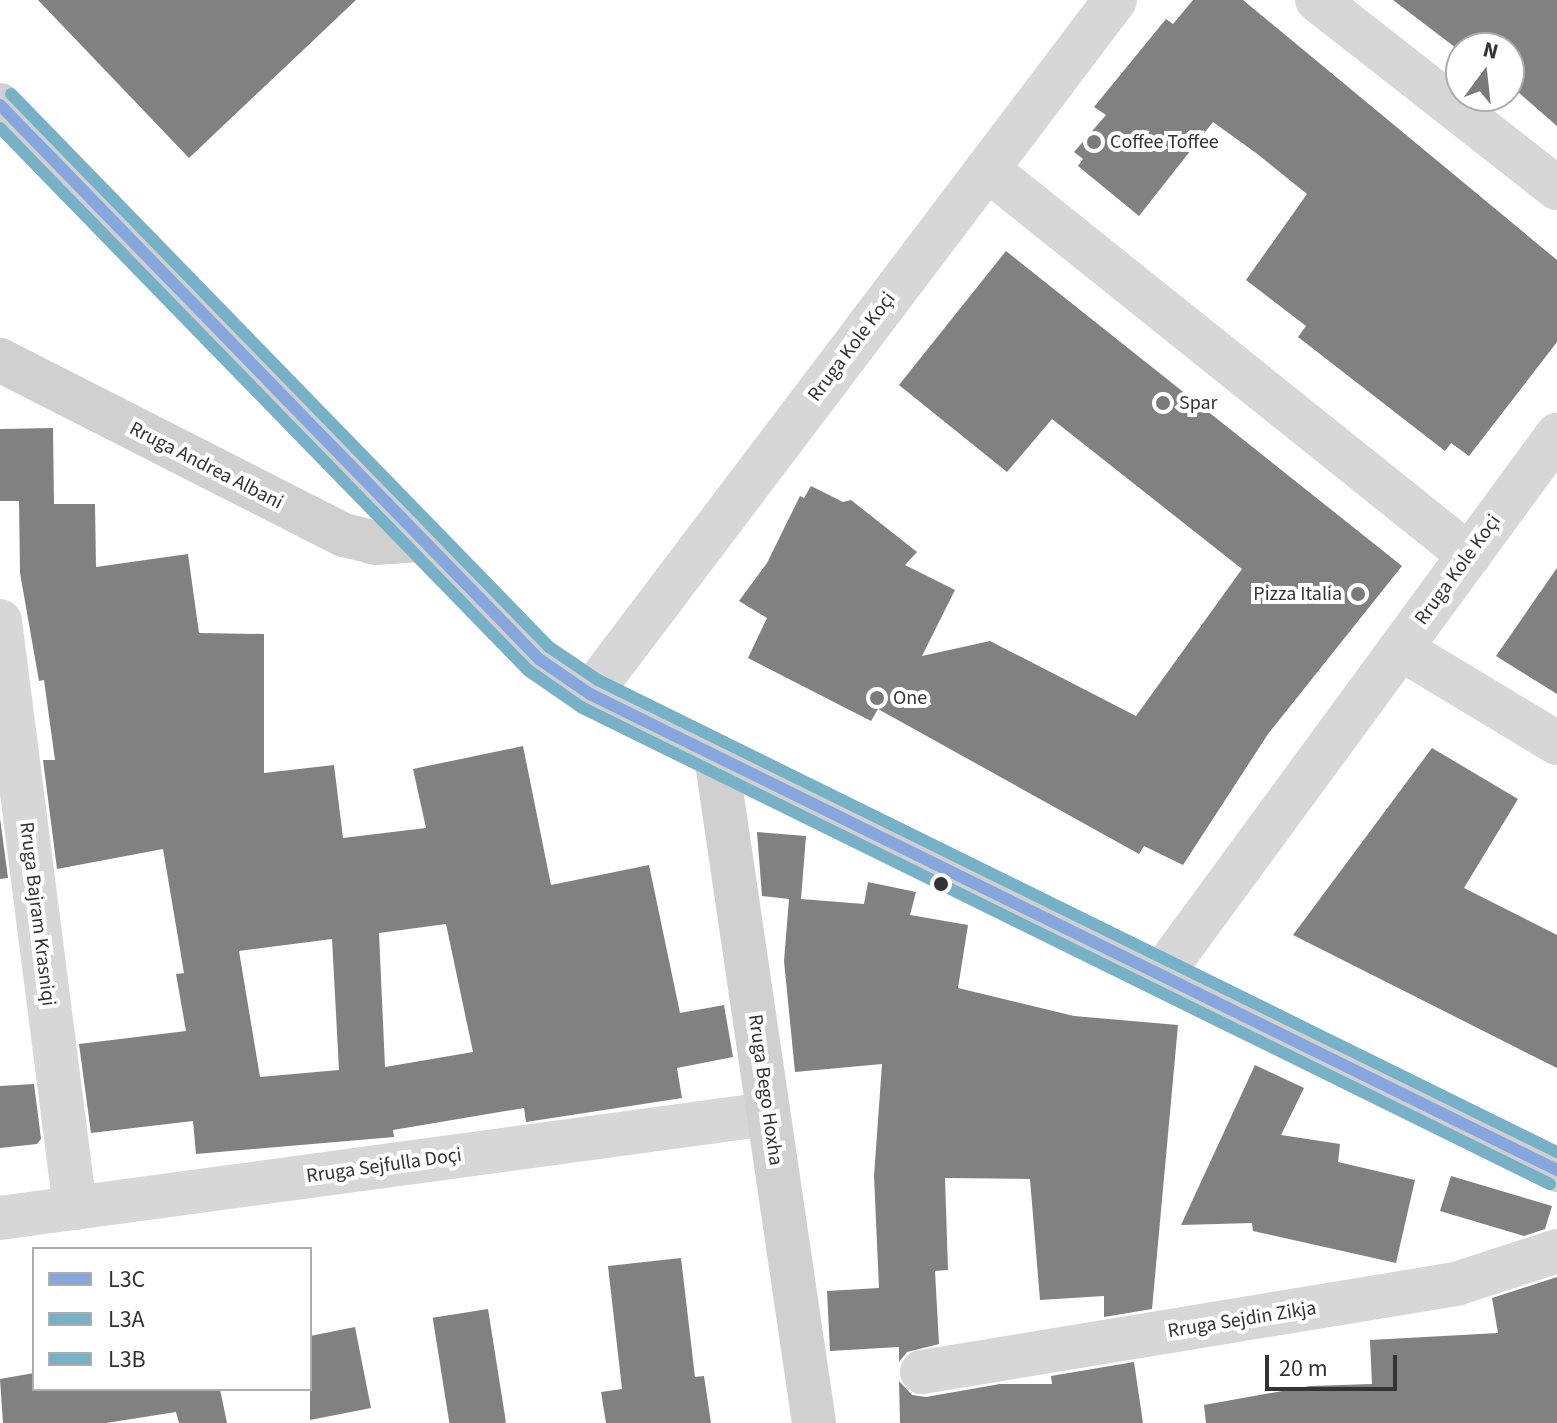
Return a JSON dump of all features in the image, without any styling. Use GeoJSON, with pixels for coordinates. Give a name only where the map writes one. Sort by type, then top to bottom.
{"type":"FeatureCollection","features":[{"type":"Feature","properties":{"kind":"main road"},"geometry":{"type":"LineString","coordinates":[[0,105],[539,659],[590,694],[1557,1170]]}},
{"type":"Feature","properties":{"kind":"main road","name":"Rruga Andrea Albani"},"geometry":{"type":"LineString","coordinates":[[0,360],[344,535],[375,543],[420,540]]}},
{"type":"Feature","properties":{"kind":"main road","name":"Rruga Bego Hoxha"},"geometry":{"type":"LineString","coordinates":[[716,756],[814,1423]]}},
{"type":"Feature","properties":{"kind":"street","name":"Rruga Kole Koçi"},"geometry":{"type":"LineString","coordinates":[[590,694],[1115,0]]}},
{"type":"Feature","properties":{"kind":"street"},"geometry":{"type":"LineString","coordinates":[[1317,0],[1557,188]]}},
{"type":"Feature","properties":{"kind":"street"},"geometry":{"type":"LineString","coordinates":[[987,169],[1469,555]]}},
{"type":"Feature","properties":{"kind":"street","name":"Rruga Kole Koçi"},"geometry":{"type":"LineString","coordinates":[[1161,975],[1557,435]]}},
{"type":"Feature","properties":{"kind":"street","name":"Rruga Bajram Krasniqi"},"geometry":{"type":"LineString","coordinates":[[0,621],[75,1208]]}},
{"type":"Feature","properties":{"kind":"street"},"geometry":{"type":"LineString","coordinates":[[1401,649],[1557,743]]}},
{"type":"Feature","properties":{"kind":"street","name":"Rruga Sejfulla Doçi"},"geometry":{"type":"LineString","coordinates":[[0,1218],[768,1114]]}},
{"type":"Feature","properties":{"kind":"street","name":"Rruga Sejdin Zikja"},"geometry":{"type":"LineString","coordinates":[[922,1372],[1456,1284],[1557,1251]]}},
{"type":"Feature","properties":{"kind":"building"},"geometry":{"type":"Polygon","coordinates":[[[38,0],[356,0],[189,158],[38,0]]]}},
{"type":"Feature","properties":{"kind":"building"},"geometry":{"type":"Polygon","coordinates":[[[1193,0],[1243,0],[1557,260],[1557,342],[1469,456],[1451,443],[1445,451],[1298,337],[1306,326],[1246,280],[1307,194],[1256,153],[1213,122],[1139,216],[1078,166],[1083,159],[1074,152],[1106,115],[1094,107],[1166,19],[1173,24],[1193,0]]]}},
{"type":"Feature","properties":{"kind":"building"},"geometry":{"type":"Polygon","coordinates":[[[1393,0],[1557,0],[1557,126],[1525,98],[1525,32],[1445,32],[1445,40],[1393,0]]]}},
{"type":"Feature","properties":{"kind":"building"},"geometry":{"type":"Polygon","coordinates":[[[1006,251],[1402,566],[1268,734],[1183,865],[1144,846],[1139,854],[878,709],[871,721],[748,658],[767,618],[739,601],[767,563],[800,496],[804,498],[811,486],[843,502],[851,500],[917,552],[905,565],[955,590],[922,656],[990,641],[1136,716],[1242,569],[1052,419],[1007,472],[899,385],[1006,251]]]}},
{"type":"Feature","properties":{"kind":"building"},"geometry":{"type":"Polygon","coordinates":[[[53,428],[54,504],[95,504],[96,567],[188,554],[199,633],[264,634],[264,773],[334,765],[343,838],[426,828],[413,769],[523,746],[551,885],[649,865],[680,1013],[724,1005],[733,1057],[677,1068],[682,1098],[526,1122],[524,1108],[393,1130],[394,1137],[196,1154],[193,1121],[91,1133],[79,1044],[186,1031],[176,974],[184,973],[163,849],[57,869],[43,760],[55,760],[44,680],[39,681],[20,573],[19,501],[0,501],[0,429],[53,428]],[[446,924],[379,933],[385,1067],[473,1052],[446,924]],[[332,939],[239,951],[260,1077],[339,1070],[332,939]]]}},
{"type":"Feature","properties":{"kind":"building"},"geometry":{"type":"Polygon","coordinates":[[[1557,568],[1557,694],[1496,656],[1557,568]]]}},
{"type":"Feature","properties":{"kind":"building"},"geometry":{"type":"Polygon","coordinates":[[[1432,748],[1518,799],[1464,888],[1557,935],[1557,1068],[1293,935],[1432,748]]]}},
{"type":"Feature","properties":{"kind":"building"},"geometry":{"type":"Polygon","coordinates":[[[0,818],[8,878],[0,879],[0,818]]]}},
{"type":"Feature","properties":{"kind":"building"},"geometry":{"type":"Polygon","coordinates":[[[757,832],[806,836],[801,899],[864,904],[868,882],[916,892],[910,915],[968,925],[958,988],[1074,1016],[1178,1025],[1152,1309],[1104,1317],[1104,1296],[1040,1300],[1030,1179],[945,1178],[948,1270],[935,1271],[939,1344],[907,1352],[899,1362],[899,1347],[830,1351],[827,1291],[879,1288],[874,1176],[882,1064],[795,1072],[784,961],[789,899],[762,896],[757,832]]]}},
{"type":"Feature","properties":{"kind":"building"},"geometry":{"type":"Polygon","coordinates":[[[1255,1065],[1304,1088],[1281,1135],[1340,1144],[1338,1162],[1415,1180],[1396,1263],[1253,1231],[1252,1223],[1181,1225],[1255,1065]]]}},
{"type":"Feature","properties":{"kind":"building"},"geometry":{"type":"Polygon","coordinates":[[[34,1084],[41,1139],[37,1144],[0,1148],[0,1086],[34,1084]]]}},
{"type":"Feature","properties":{"kind":"building"},"geometry":{"type":"Polygon","coordinates":[[[1451,1176],[1552,1206],[1545,1229],[1524,1236],[1440,1211],[1451,1176]]]}},
{"type":"Feature","properties":{"kind":"building"},"geometry":{"type":"Polygon","coordinates":[[[681,1258],[695,1377],[704,1376],[711,1423],[606,1423],[601,1392],[622,1389],[608,1266],[681,1258]]]}},
{"type":"Feature","properties":{"kind":"building"},"geometry":{"type":"Polygon","coordinates":[[[1557,1277],[1557,1423],[1206,1423],[1204,1405],[1310,1386],[1372,1384],[1370,1340],[1498,1333],[1492,1298],[1557,1277]]]}},
{"type":"Feature","properties":{"kind":"building"},"geometry":{"type":"Polygon","coordinates":[[[488,1309],[506,1423],[449,1423],[433,1318],[488,1309]]]}},
{"type":"Feature","properties":{"kind":"building"},"geometry":{"type":"Polygon","coordinates":[[[355,1327],[371,1408],[310,1420],[312,1336],[355,1327]]]}},
{"type":"Feature","properties":{"kind":"building"},"geometry":{"type":"Polygon","coordinates":[[[1134,1362],[1143,1423],[900,1423],[899,1381],[912,1395],[926,1397],[1000,1384],[1052,1384],[1051,1376],[1134,1362]]]}},
{"type":"Feature","properties":{"kind":"building"},"geometry":{"type":"Polygon","coordinates":[[[32,1373],[32,1391],[220,1391],[227,1423],[179,1423],[176,1412],[106,1423],[3,1423],[0,1379],[32,1373]]]}},
{"type":"Feature","properties":{"kind":"transit line","name":"L3B"},"geometry":{"type":"LineString","coordinates":[[11,94],[549,647],[598,680],[1557,1152]]}},
{"type":"Feature","properties":{"kind":"transit line","name":"L3C"},"geometry":{"type":"LineString","coordinates":[[0,105],[539,659],[590,694],[1557,1170]]}},
{"type":"Feature","properties":{"kind":"transit line","name":"L3A"},"geometry":{"type":"LineString","coordinates":[[0,128],[528,670],[581,707],[1550,1184]]}},
{"type":"Feature","properties":{"kind":"place","name":"Coffee Toffee"},"geometry":{"type":"Point","coordinates":[1094,142]}},
{"type":"Feature","properties":{"kind":"place","name":"Spar"},"geometry":{"type":"Point","coordinates":[1163,403]}},
{"type":"Feature","properties":{"kind":"place","name":"Pizza Italia"},"geometry":{"type":"Point","coordinates":[1358,594]}},
{"type":"Feature","properties":{"kind":"place","name":"One"},"geometry":{"type":"Point","coordinates":[877,698]}}]}
